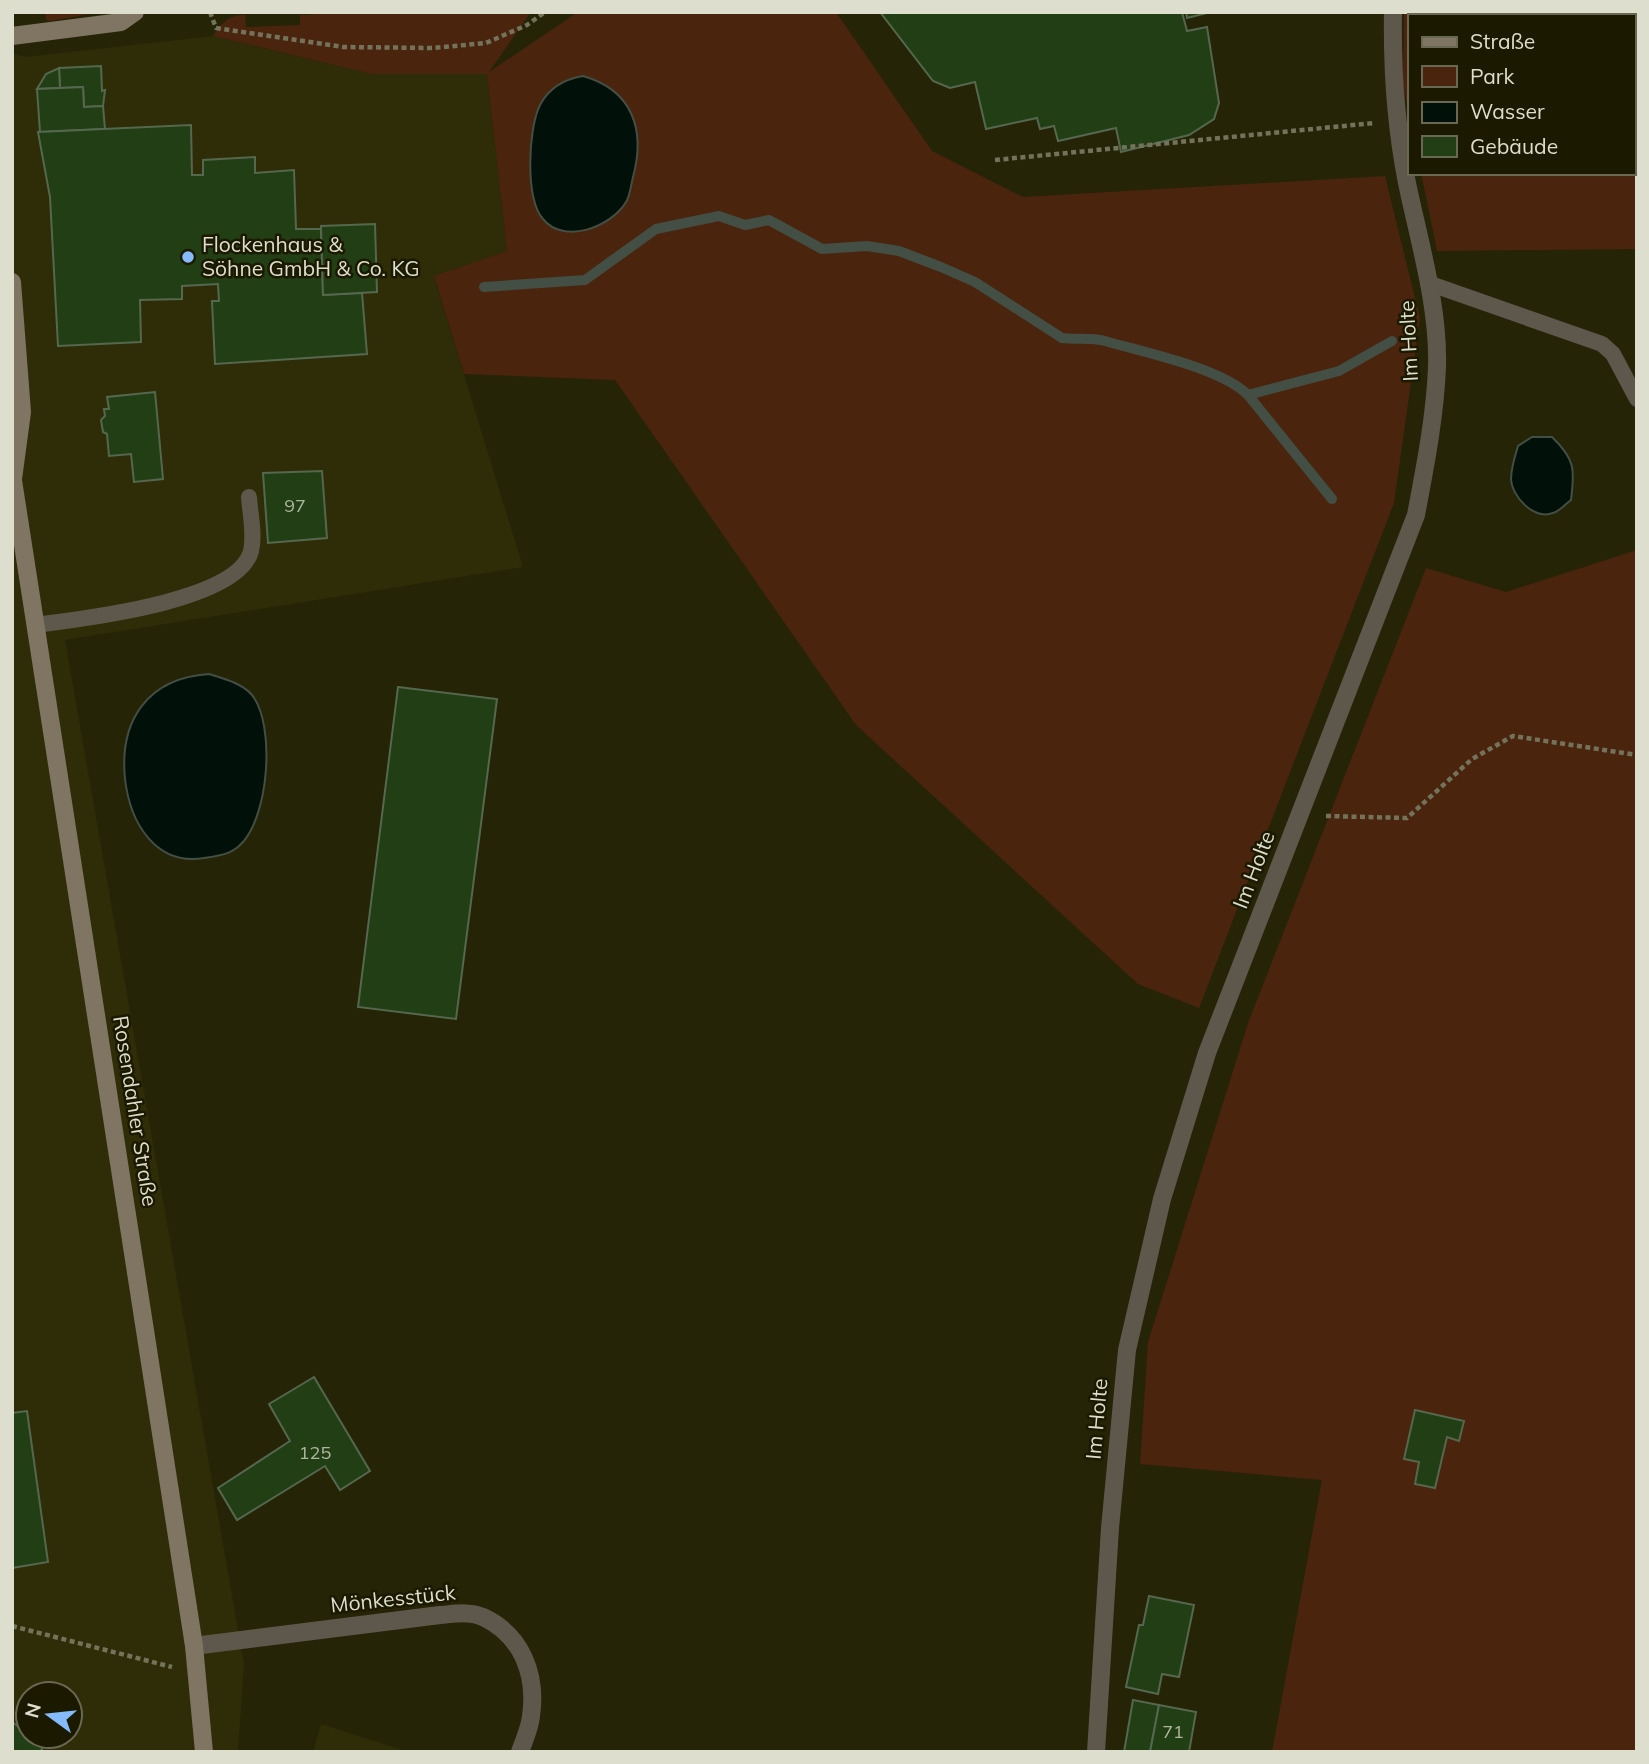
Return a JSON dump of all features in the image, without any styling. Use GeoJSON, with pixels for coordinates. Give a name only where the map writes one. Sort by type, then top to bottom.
{"type":"FeatureCollection","features":[{"type":"Feature","properties":{"kind":"main road"},"geometry":{"type":"LineString","coordinates":[[12,36],[121,22],[135,12]]}},
{"type":"Feature","properties":{"kind":"main road","name":"Rosendahler Straße"},"geometry":{"type":"LineString","coordinates":[[12,282],[22,412],[13,477],[15,518],[35,625],[194,1646],[204,1752]]}},
{"type":"Feature","properties":{"kind":"street","name":"Im Holte"},"geometry":{"type":"LineString","coordinates":[[1097,1752],[1110,1528],[1127,1350],[1163,1199],[1207,1053],[1416,515],[1430,439],[1437,365],[1428,283],[1407,179],[1392,67],[1392,12]]}},
{"type":"Feature","properties":{"kind":"street","name":"Mönkesstück"},"geometry":{"type":"LineString","coordinates":[[194,1646],[440,1615],[482,1616],[508,1633],[525,1654],[530,1678],[531,1716],[520,1752]]}},
{"type":"Feature","properties":{"kind":"lane"},"geometry":{"type":"LineString","coordinates":[[1428,283],[1602,344],[1613,354],[1637,399]]}},
{"type":"Feature","properties":{"kind":"lane"},"geometry":{"type":"LineString","coordinates":[[35,625],[150,607],[206,589],[247,560],[251,549],[249,497]]}},
{"type":"Feature","properties":{"kind":"path"},"geometry":{"type":"LineString","coordinates":[[210,12],[216,28],[343,47],[433,48],[486,43],[527,25],[545,12]]}},
{"type":"Feature","properties":{"kind":"path"},"geometry":{"type":"LineString","coordinates":[[995,160],[1399,121]]}},
{"type":"Feature","properties":{"kind":"path"},"geometry":{"type":"LineString","coordinates":[[1301,814],[1406,818],[1472,759],[1513,736],[1637,755]]}},
{"type":"Feature","properties":{"kind":"path"},"geometry":{"type":"LineString","coordinates":[[12,1626],[197,1672]]}},
{"type":"Feature","properties":{"kind":"shaded area"},"geometry":{"type":"Polygon","coordinates":[[[213,36],[372,74],[487,74],[507,251],[434,277],[523,567],[65,640],[244,1664],[238,1752],[12,1752],[12,53],[25,57],[213,36]]]}},
{"type":"Feature","properties":{"kind":"shaded area"},"geometry":{"type":"Polygon","coordinates":[[[321,1724],[409,1752],[313,1752],[321,1724]]]}},
{"type":"Feature","properties":{"kind":"green space"},"geometry":{"type":"Polygon","coordinates":[[[45,12],[100,12],[51,21],[46,20],[45,12]]]}},
{"type":"Feature","properties":{"kind":"green space"},"geometry":{"type":"Polygon","coordinates":[[[357,12],[531,12],[489,72],[578,12],[836,12],[932,151],[1023,197],[1385,176],[1420,318],[1394,503],[1199,1008],[1138,984],[856,725],[615,380],[464,374],[434,276],[507,251],[487,74],[372,74],[213,36],[226,21],[239,15],[245,15],[246,27],[300,25],[300,15],[357,12]]]}},
{"type":"Feature","properties":{"kind":"green space"},"geometry":{"type":"Polygon","coordinates":[[[1404,12],[1637,12],[1637,249],[1437,251],[1421,175],[1635,175],[1635,14],[1408,14],[1408,109],[1403,84],[1404,12]]]}},
{"type":"Feature","properties":{"kind":"green space"},"geometry":{"type":"Polygon","coordinates":[[[1637,550],[1637,1752],[1272,1752],[1322,1480],[1140,1464],[1148,1342],[1248,1023],[1426,568],[1506,592],[1637,550]]]}},
{"type":"Feature","properties":{"kind":"water"},"geometry":{"type":"Polygon","coordinates":[[[583,76],[600,82],[624,101],[636,128],[637,159],[628,197],[619,211],[610,219],[587,230],[563,231],[552,227],[543,219],[533,196],[530,163],[533,130],[540,105],[548,94],[564,82],[583,76]]]}},
{"type":"Feature","properties":{"kind":"water"},"geometry":{"type":"Polygon","coordinates":[[[1532,437],[1552,437],[1572,465],[1571,500],[1553,513],[1532,510],[1520,500],[1512,486],[1512,471],[1518,446],[1532,437]]]}},
{"type":"Feature","properties":{"kind":"water"},"geometry":{"type":"Polygon","coordinates":[[[209,674],[237,684],[252,695],[260,709],[264,728],[266,772],[257,816],[239,846],[223,855],[187,859],[159,848],[139,825],[128,795],[124,758],[133,721],[154,693],[188,677],[209,674]]]}},
{"type":"Feature","properties":{"kind":"building"},"geometry":{"type":"Polygon","coordinates":[[[880,12],[1182,12],[1187,31],[1207,27],[1219,103],[1214,119],[1189,135],[1121,152],[1116,128],[1058,141],[1054,126],[1040,129],[1037,118],[986,129],[975,82],[950,88],[933,81],[880,12]]]}},
{"type":"Feature","properties":{"kind":"building"},"geometry":{"type":"Polygon","coordinates":[[[1186,12],[1207,12],[1207,13],[1187,18],[1186,12]]]}},
{"type":"Feature","properties":{"kind":"building"},"geometry":{"type":"Polygon","coordinates":[[[101,66],[102,91],[105,90],[103,106],[84,107],[83,87],[60,88],[59,68],[101,66]]]}},
{"type":"Feature","properties":{"kind":"building"},"geometry":{"type":"Polygon","coordinates":[[[59,68],[60,88],[37,89],[46,74],[59,68]]]}},
{"type":"Feature","properties":{"kind":"building"},"geometry":{"type":"Polygon","coordinates":[[[83,87],[84,107],[103,106],[105,129],[40,132],[37,89],[83,87]]]}},
{"type":"Feature","properties":{"kind":"building","name":"Flockenhaus & Söhne GmbH & Co. KG"},"geometry":{"type":"Polygon","coordinates":[[[191,125],[192,175],[203,175],[203,160],[255,157],[255,173],[294,170],[296,229],[321,229],[323,295],[362,293],[367,354],[215,364],[212,301],[219,301],[218,284],[182,286],[182,299],[140,300],[141,342],[58,346],[50,197],[38,132],[191,125]]]}},
{"type":"Feature","properties":{"kind":"building"},"geometry":{"type":"Polygon","coordinates":[[[375,224],[377,292],[323,295],[321,226],[375,224]]]}},
{"type":"Feature","properties":{"kind":"building"},"geometry":{"type":"Polygon","coordinates":[[[155,392],[163,479],[134,482],[131,454],[109,456],[107,434],[103,432],[101,420],[105,416],[104,409],[109,409],[107,397],[155,392]]]}},
{"type":"Feature","properties":{"kind":"building"},"geometry":{"type":"Polygon","coordinates":[[[322,471],[327,538],[268,543],[263,473],[322,471]]]}},
{"type":"Feature","properties":{"kind":"building"},"geometry":{"type":"Polygon","coordinates":[[[398,687],[497,699],[456,1019],[358,1007],[398,687]]]}},
{"type":"Feature","properties":{"kind":"building"},"geometry":{"type":"Polygon","coordinates":[[[314,1377],[370,1471],[340,1490],[325,1466],[237,1520],[218,1488],[290,1441],[269,1404],[314,1377]]]}},
{"type":"Feature","properties":{"kind":"building"},"geometry":{"type":"Polygon","coordinates":[[[1415,1410],[1464,1421],[1459,1441],[1447,1437],[1435,1488],[1415,1484],[1419,1462],[1404,1459],[1415,1410]]]}},
{"type":"Feature","properties":{"kind":"building"},"geometry":{"type":"Polygon","coordinates":[[[27,1411],[48,1562],[12,1568],[12,1413],[27,1411]]]}},
{"type":"Feature","properties":{"kind":"building"},"geometry":{"type":"Polygon","coordinates":[[[1149,1596],[1194,1605],[1179,1677],[1162,1674],[1158,1694],[1126,1687],[1139,1625],[1143,1625],[1149,1596]]]}},
{"type":"Feature","properties":{"kind":"building"},"geometry":{"type":"Polygon","coordinates":[[[1133,1700],[1159,1705],[1150,1752],[1124,1752],[1133,1700]]]}},
{"type":"Feature","properties":{"kind":"building"},"geometry":{"type":"Polygon","coordinates":[[[1159,1705],[1196,1712],[1189,1752],[1150,1752],[1159,1705]]]}},
{"type":"Feature","properties":{"kind":"building"},"geometry":{"type":"Polygon","coordinates":[[[12,1722],[14,1750],[41,1750],[12,1752],[12,1722]]]}},
{"type":"Feature","properties":{"kind":"waterway"},"geometry":{"type":"LineString","coordinates":[[484,287],[585,280],[656,229],[719,216],[745,225],[769,220],[822,249],[867,246],[899,251],[975,282],[1062,338],[1099,340],[1181,362],[1220,377],[1248,395],[1339,371],[1392,341]]}},
{"type":"Feature","properties":{"kind":"waterway"},"geometry":{"type":"LineString","coordinates":[[1248,395],[1332,499]]}},
{"type":"Feature","properties":{"kind":"place","name":"Flockenhaus & Söhne GmbH & Co. KG"},"geometry":{"type":"Point","coordinates":[188,257]}}]}
